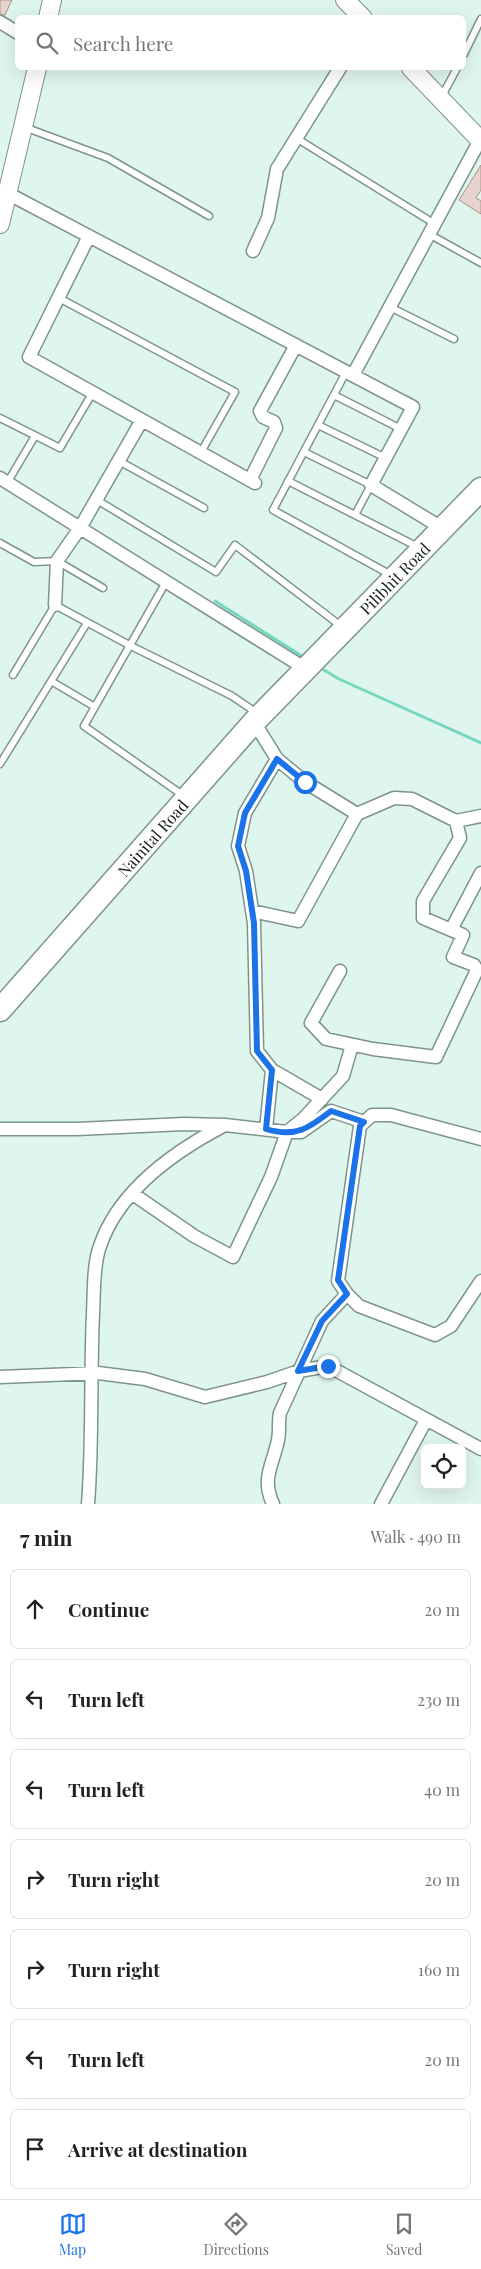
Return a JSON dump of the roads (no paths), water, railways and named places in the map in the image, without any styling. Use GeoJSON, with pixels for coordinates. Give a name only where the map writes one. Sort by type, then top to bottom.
{"type":"FeatureCollection","features":[{"type":"Feature","properties":{"kind":"highway","name":"Pilibhit Road"},"geometry":{"type":"LineString","coordinates":[[309,665],[442,528],[480,493]]}},
{"type":"Feature","properties":{"kind":"highway","name":"Nainital Road"},"geometry":{"type":"LineString","coordinates":[[0,1010],[257,719],[309,665]]}},
{"type":"Feature","properties":{"kind":"main road"},"geometry":{"type":"LineString","coordinates":[[49,15],[52,0]]}},
{"type":"Feature","properties":{"kind":"main road"},"geometry":{"type":"LineString","coordinates":[[345,0],[360,15]]}},
{"type":"Feature","properties":{"kind":"main road"},"geometry":{"type":"LineString","coordinates":[[0,224],[36,70]]}},
{"type":"Feature","properties":{"kind":"main road"},"geometry":{"type":"LineString","coordinates":[[413,70],[480,140]]}},
{"type":"Feature","properties":{"kind":"street"},"geometry":{"type":"LineString","coordinates":[[0,22],[15,31]]}},
{"type":"Feature","properties":{"kind":"street"},"geometry":{"type":"LineString","coordinates":[[253,251],[268,218],[277,169],[339,70]]}},
{"type":"Feature","properties":{"kind":"street"},"geometry":{"type":"LineString","coordinates":[[350,373],[390,307],[480,140]]}},
{"type":"Feature","properties":{"kind":"street"},"geometry":{"type":"LineString","coordinates":[[7,193],[413,407],[371,485],[442,528]]}},
{"type":"Feature","properties":{"kind":"street"},"geometry":{"type":"LineString","coordinates":[[89,236],[29,357],[253,481],[276,428],[274,422],[263,417],[260,411],[296,345]]}},
{"type":"Feature","properties":{"kind":"street"},"geometry":{"type":"LineString","coordinates":[[55,605],[57,561],[97,500],[142,420]]}},
{"type":"Feature","properties":{"kind":"street"},"geometry":{"type":"LineString","coordinates":[[3,480],[166,582],[309,665]]}},
{"type":"Feature","properties":{"kind":"street"},"geometry":{"type":"LineString","coordinates":[[257,719],[277,759],[305,782],[357,814]]}},
{"type":"Feature","properties":{"kind":"street"},"geometry":{"type":"LineString","coordinates":[[277,759],[245,813],[238,846],[246,871],[252,911],[257,1051],[272,1070],[322,1099]]}},
{"type":"Feature","properties":{"kind":"street"},"geometry":{"type":"LineString","coordinates":[[252,911],[298,921],[357,814],[394,798],[412,799],[456,821],[481,816]]}},
{"type":"Feature","properties":{"kind":"street"},"geometry":{"type":"LineString","coordinates":[[340,971],[311,1023],[326,1039],[352,1045],[436,1056],[476,970],[474,965],[453,957],[463,935],[452,928],[423,918],[423,901],[460,838],[456,821]]}},
{"type":"Feature","properties":{"kind":"street"},"geometry":{"type":"LineString","coordinates":[[452,928],[481,873]]}},
{"type":"Feature","properties":{"kind":"street"},"geometry":{"type":"LineString","coordinates":[[133,1194],[194,1236],[232,1257],[270,1176],[287,1132],[343,1076],[352,1045]]}},
{"type":"Feature","properties":{"kind":"street"},"geometry":{"type":"LineString","coordinates":[[266,1129],[272,1070]]}},
{"type":"Feature","properties":{"kind":"street"},"geometry":{"type":"LineString","coordinates":[[0,1129],[225,1125],[301,1132],[331,1111],[364,1122]]}},
{"type":"Feature","properties":{"kind":"street"},"geometry":{"type":"LineString","coordinates":[[481,1139],[391,1115],[372,1115],[364,1122],[360,1126],[338,1280],[347,1294],[359,1306],[435,1335],[451,1326],[481,1281]]}},
{"type":"Feature","properties":{"kind":"street"},"geometry":{"type":"LineString","coordinates":[[88,1504],[92,1453],[91,1374],[99,1248],[108,1227],[121,1206],[164,1161],[194,1141],[225,1125]]}},
{"type":"Feature","properties":{"kind":"street"},"geometry":{"type":"LineString","coordinates":[[273,1504],[267,1491],[267,1476],[279,1438],[277,1425],[280,1413],[322,1321],[347,1294]]}},
{"type":"Feature","properties":{"kind":"street"},"geometry":{"type":"LineString","coordinates":[[0,1377],[91,1374],[145,1380],[205,1397],[267,1382],[298,1371],[328,1366],[481,1449]]}},
{"type":"Feature","properties":{"kind":"street"},"geometry":{"type":"LineString","coordinates":[[381,1504],[426,1420]]}},
{"type":"Feature","properties":{"kind":"lane"},"geometry":{"type":"LineString","coordinates":[[466,50],[481,20]]}},
{"type":"Feature","properties":{"kind":"lane"},"geometry":{"type":"LineString","coordinates":[[441,98],[456,70]]}},
{"type":"Feature","properties":{"kind":"lane"},"geometry":{"type":"LineString","coordinates":[[23,127],[108,158],[209,216]]}},
{"type":"Feature","properties":{"kind":"lane"},"geometry":{"type":"LineString","coordinates":[[296,138],[481,263]]}},
{"type":"Feature","properties":{"kind":"lane"},"geometry":{"type":"LineString","coordinates":[[59,298],[235,392],[201,452]]}},
{"type":"Feature","properties":{"kind":"lane"},"geometry":{"type":"LineString","coordinates":[[390,307],[454,340]]}},
{"type":"Feature","properties":{"kind":"lane"},"geometry":{"type":"LineString","coordinates":[[350,373],[334,395],[273,510],[395,577]]}},
{"type":"Feature","properties":{"kind":"lane"},"geometry":{"type":"LineString","coordinates":[[0,418],[60,448],[92,392]]}},
{"type":"Feature","properties":{"kind":"lane"},"geometry":{"type":"LineString","coordinates":[[334,395],[401,429]]}},
{"type":"Feature","properties":{"kind":"lane"},"geometry":{"type":"LineString","coordinates":[[318,425],[386,458]]}},
{"type":"Feature","properties":{"kind":"lane"},"geometry":{"type":"LineString","coordinates":[[3,480],[35,436]]}},
{"type":"Feature","properties":{"kind":"lane"},"geometry":{"type":"LineString","coordinates":[[304,452],[371,485],[355,515]]}},
{"type":"Feature","properties":{"kind":"lane"},"geometry":{"type":"LineString","coordinates":[[119,461],[204,508]]}},
{"type":"Feature","properties":{"kind":"lane"},"geometry":{"type":"LineString","coordinates":[[288,481],[422,549]]}},
{"type":"Feature","properties":{"kind":"lane"},"geometry":{"type":"LineString","coordinates":[[97,500],[216,572],[235,545],[345,628]]}},
{"type":"Feature","properties":{"kind":"lane"},"geometry":{"type":"LineString","coordinates":[[0,543],[34,562],[57,561],[103,588]]}},
{"type":"Feature","properties":{"kind":"lane"},"geometry":{"type":"LineString","coordinates":[[166,582],[84,726],[188,799]]}},
{"type":"Feature","properties":{"kind":"lane"},"geometry":{"type":"LineString","coordinates":[[13,675],[55,605],[131,646],[232,696],[257,719]]}},
{"type":"Feature","properties":{"kind":"lane"},"geometry":{"type":"LineString","coordinates":[[0,764],[87,623]]}},
{"type":"Feature","properties":{"kind":"lane"},"geometry":{"type":"LineString","coordinates":[[51,681],[95,707]]}},
{"type":"Feature","properties":{"kind":"waterway"},"geometry":{"type":"LineString","coordinates":[[215,601],[305,658]]}},
{"type":"Feature","properties":{"kind":"waterway"},"geometry":{"type":"LineString","coordinates":[[319,667],[339,679],[481,743]]}}]}
